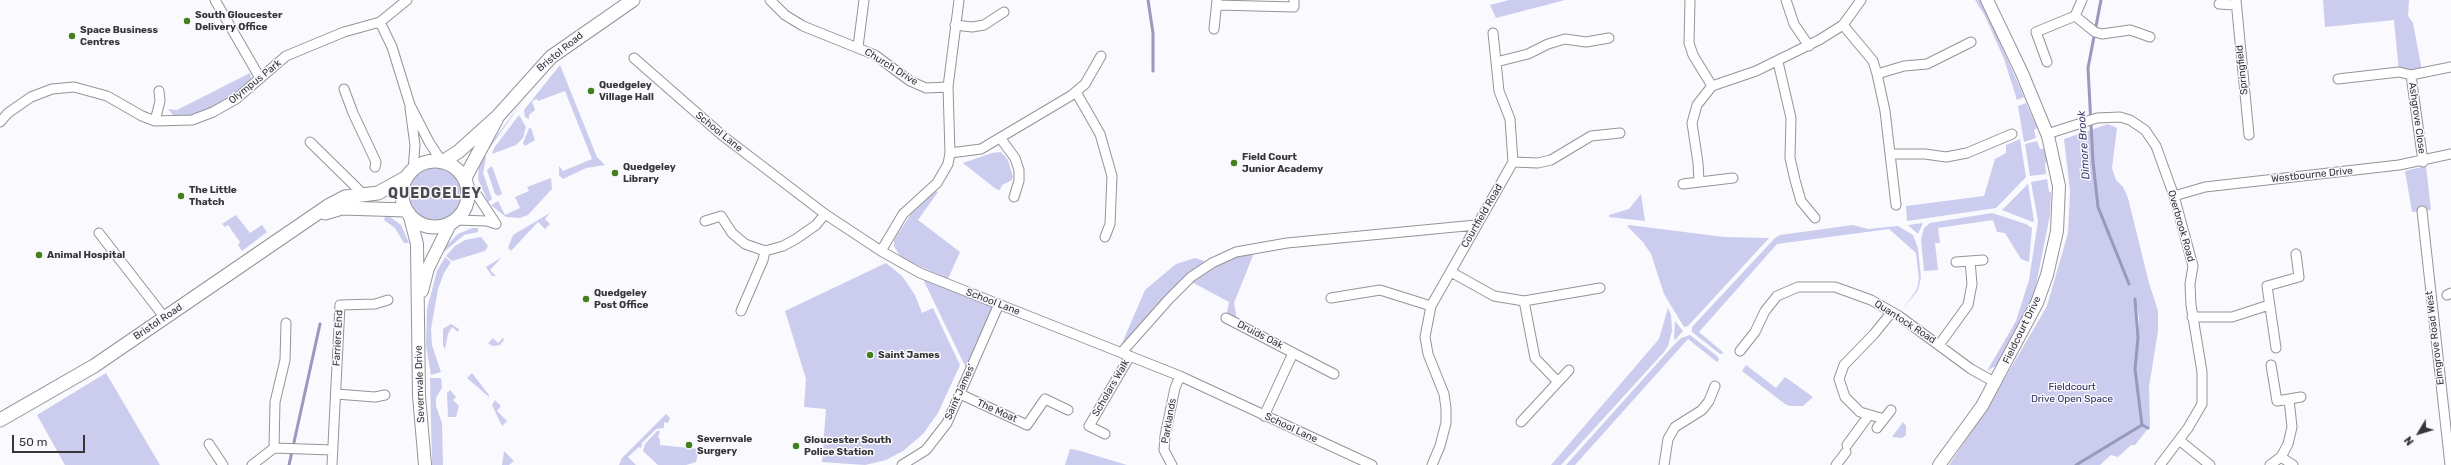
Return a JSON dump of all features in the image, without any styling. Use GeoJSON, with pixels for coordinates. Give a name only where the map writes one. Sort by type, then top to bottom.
{"type":"FeatureCollection","features":[{"type":"Feature","properties":{"kind":"main road","name":"Bristol Road"},"geometry":{"type":"LineString","coordinates":[[442,162],[458,152],[498,116],[551,57],[633,0]]}},
{"type":"Feature","properties":{"kind":"main road","name":"Bristol Road"},"geometry":{"type":"LineString","coordinates":[[466,183],[498,116]]}},
{"type":"Feature","properties":{"kind":"main road"},"geometry":{"type":"LineString","coordinates":[[426,162],[442,162],[453,166],[466,183],[468,200],[465,209],[453,222],[428,226],[418,222],[407,211],[402,193],[410,173],[426,162]]}},
{"type":"Feature","properties":{"kind":"main road","name":"Bristol Road"},"geometry":{"type":"LineString","coordinates":[[0,420],[94,366],[341,199],[378,193],[410,173]]}},
{"type":"Feature","properties":{"kind":"main road","name":"Bristol Road"},"geometry":{"type":"LineString","coordinates":[[312,218],[342,208],[407,211]]}},
{"type":"Feature","properties":{"kind":"street"},"geometry":{"type":"LineString","coordinates":[[215,0],[260,78]]}},
{"type":"Feature","properties":{"kind":"street","name":"Olympus Park"},"geometry":{"type":"LineString","coordinates":[[0,122],[8,113],[31,97],[52,89],[74,87],[107,96],[142,116],[155,121],[192,120],[213,112],[236,99],[286,56],[344,32],[380,22],[407,0]]}},
{"type":"Feature","properties":{"kind":"street","name":"Church Drive"},"geometry":{"type":"LineString","coordinates":[[770,0],[786,15],[803,26],[841,43],[858,47],[875,55],[910,81],[926,88],[948,87]]}},
{"type":"Feature","properties":{"kind":"street","name":"Church Drive"},"geometry":{"type":"LineString","coordinates":[[858,47],[864,0]]}},
{"type":"Feature","properties":{"kind":"street"},"geometry":{"type":"LineString","coordinates":[[881,251],[910,206],[942,177],[950,153],[948,87],[959,0]]}},
{"type":"Feature","properties":{"kind":"street"},"geometry":{"type":"LineString","coordinates":[[1214,29],[1217,3],[1294,7],[1294,0]]}},
{"type":"Feature","properties":{"kind":"street"},"geometry":{"type":"LineString","coordinates":[[1690,0],[1689,43],[1693,55],[1712,86]]}},
{"type":"Feature","properties":{"kind":"street"},"geometry":{"type":"LineString","coordinates":[[1786,0],[1794,24],[1809,46]]}},
{"type":"Feature","properties":{"kind":"street"},"geometry":{"type":"LineString","coordinates":[[1699,181],[1692,123],[1697,105],[1712,86],[1778,62],[1809,46],[1843,25],[1861,0]]}},
{"type":"Feature","properties":{"kind":"street","name":"Fieldcourt Drive"},"geometry":{"type":"LineString","coordinates":[[1939,465],[1982,406],[1996,383],[2037,303],[2053,250],[2058,217],[2058,186],[2047,134],[2022,73],[1986,0]]}},
{"type":"Feature","properties":{"kind":"street"},"geometry":{"type":"LineString","coordinates":[[2047,62],[2036,32],[2075,16],[2082,0]]}},
{"type":"Feature","properties":{"kind":"street","name":"Springfield"},"geometry":{"type":"LineString","coordinates":[[2219,4],[2236,2],[2249,135]]}},
{"type":"Feature","properties":{"kind":"street"},"geometry":{"type":"LineString","coordinates":[[955,25],[972,27],[984,26],[1004,12]]}},
{"type":"Feature","properties":{"kind":"street"},"geometry":{"type":"LineString","coordinates":[[2075,16],[2088,28],[2095,32],[2106,33],[2130,30],[2150,37]]}},
{"type":"Feature","properties":{"kind":"street"},"geometry":{"type":"LineString","coordinates":[[380,22],[392,47],[410,105],[429,142],[442,162]]}},
{"type":"Feature","properties":{"kind":"street"},"geometry":{"type":"LineString","coordinates":[[1843,25],[1872,61],[1877,74],[1891,154],[1896,205]]}},
{"type":"Feature","properties":{"kind":"street"},"geometry":{"type":"LineString","coordinates":[[1493,33],[1499,91],[1510,119],[1514,162],[1538,163],[1551,160],[1591,136],[1620,134]]}},
{"type":"Feature","properties":{"kind":"street"},"geometry":{"type":"LineString","coordinates":[[1496,62],[1528,54],[1548,44],[1565,39],[1586,42],[1609,38]]}},
{"type":"Feature","properties":{"kind":"street"},"geometry":{"type":"LineString","coordinates":[[1877,74],[1904,66],[1927,64],[1971,42]]}},
{"type":"Feature","properties":{"kind":"street"},"geometry":{"type":"LineString","coordinates":[[950,153],[981,149],[1001,139],[1076,92],[1085,84],[1101,56]]}},
{"type":"Feature","properties":{"kind":"street","name":"School Lane"},"geometry":{"type":"LineString","coordinates":[[634,58],[648,78],[825,214],[881,251],[920,273],[1180,376],[1372,465]]}},
{"type":"Feature","properties":{"kind":"street"},"geometry":{"type":"LineString","coordinates":[[1778,62],[1791,118],[1790,158],[1795,180],[1801,202],[1815,218]]}},
{"type":"Feature","properties":{"kind":"street","name":"Ashgrove Close"},"geometry":{"type":"LineString","coordinates":[[2338,78],[2399,72],[2411,75],[2451,67]]}},
{"type":"Feature","properties":{"kind":"street","name":"Ashgrove Close"},"geometry":{"type":"LineString","coordinates":[[2411,75],[2423,162]]}},
{"type":"Feature","properties":{"kind":"street"},"geometry":{"type":"LineString","coordinates":[[344,89],[353,113],[376,162],[375,167]]}},
{"type":"Feature","properties":{"kind":"street"},"geometry":{"type":"LineString","coordinates":[[155,121],[160,101],[159,91]]}},
{"type":"Feature","properties":{"kind":"street"},"geometry":{"type":"LineString","coordinates":[[1076,92],[1100,134],[1112,176],[1110,224],[1105,237]]}},
{"type":"Feature","properties":{"kind":"street"},"geometry":{"type":"LineString","coordinates":[[410,105],[415,145],[410,173]]}},
{"type":"Feature","properties":{"kind":"street","name":"Overbrook Road"},"geometry":{"type":"LineString","coordinates":[[2047,134],[2097,118],[2120,117],[2130,120],[2145,130],[2156,146],[2174,196],[2193,266],[2190,284],[2192,317],[2202,372],[2202,404],[2179,440],[2160,465]]}},
{"type":"Feature","properties":{"kind":"street"},"geometry":{"type":"LineString","coordinates":[[1891,154],[1953,156],[1967,153],[2012,134]]}},
{"type":"Feature","properties":{"kind":"street"},"geometry":{"type":"LineString","coordinates":[[1001,139],[1015,158],[1019,170],[1019,181],[1014,197]]}},
{"type":"Feature","properties":{"kind":"street"},"geometry":{"type":"LineString","coordinates":[[310,142],[364,195]]}},
{"type":"Feature","properties":{"kind":"street","name":"Westbourne Drive"},"geometry":{"type":"LineString","coordinates":[[2174,196],[2205,187],[2423,162],[2451,154]]}},
{"type":"Feature","properties":{"kind":"street","name":"Courtfield Road"},"geometry":{"type":"LineString","coordinates":[[1432,465],[1446,423],[1446,408],[1444,394],[1428,354],[1425,337],[1431,306],[1476,225],[1514,162]]}},
{"type":"Feature","properties":{"kind":"street"},"geometry":{"type":"LineString","coordinates":[[1684,184],[1733,178]]}},
{"type":"Feature","properties":{"kind":"street"},"geometry":{"type":"LineString","coordinates":[[453,222],[487,221],[496,224],[477,195],[466,183]]}},
{"type":"Feature","properties":{"kind":"street","name":"Severnvale Drive"},"geometry":{"type":"LineString","coordinates":[[407,211],[416,244],[419,304],[419,396],[425,465]]}},
{"type":"Feature","properties":{"kind":"street","name":"Elmgrove Road West"},"geometry":{"type":"LineString","coordinates":[[2422,211],[2450,465]]}},
{"type":"Feature","properties":{"kind":"street"},"geometry":{"type":"LineString","coordinates":[[705,221],[721,216],[732,233],[746,244],[764,251],[784,246],[796,239],[816,225],[825,214]]}},
{"type":"Feature","properties":{"kind":"street","name":"Severnvale Drive"},"geometry":{"type":"LineString","coordinates":[[419,304],[428,268],[453,222]]}},
{"type":"Feature","properties":{"kind":"street"},"geometry":{"type":"LineString","coordinates":[[1126,354],[1169,299],[1191,277],[1212,262],[1236,252],[1287,244],[1476,225]]}},
{"type":"Feature","properties":{"kind":"street"},"geometry":{"type":"LineString","coordinates":[[100,233],[165,318]]}},
{"type":"Feature","properties":{"kind":"street"},"geometry":{"type":"LineString","coordinates":[[741,311],[764,260],[764,251]]}},
{"type":"Feature","properties":{"kind":"street"},"geometry":{"type":"LineString","coordinates":[[2276,348],[2267,286],[2299,277],[2296,254]]}},
{"type":"Feature","properties":{"kind":"street"},"geometry":{"type":"LineString","coordinates":[[1956,262],[1983,260]]}},
{"type":"Feature","properties":{"kind":"street"},"geometry":{"type":"LineString","coordinates":[[1939,345],[1968,305],[1972,284],[1970,261]]}},
{"type":"Feature","properties":{"kind":"street"},"geometry":{"type":"LineString","coordinates":[[1451,272],[1494,296],[1524,301],[1600,288]]}},
{"type":"Feature","properties":{"kind":"street","name":"Quantock Road"},"geometry":{"type":"LineString","coordinates":[[1740,351],[1755,332],[1770,303],[1787,290],[1798,287],[1835,287],[1871,300],[1939,345],[1971,369],[1996,383]]}},
{"type":"Feature","properties":{"kind":"street"},"geometry":{"type":"LineString","coordinates":[[1331,298],[1380,290],[1431,306]]}},
{"type":"Feature","properties":{"kind":"street","name":"Farriers End"},"geometry":{"type":"LineString","coordinates":[[332,465],[340,305],[375,304],[388,300]]}},
{"type":"Feature","properties":{"kind":"street"},"geometry":{"type":"LineString","coordinates":[[1524,301],[1535,358],[1558,382]]}},
{"type":"Feature","properties":{"kind":"street","name":"Saint James'"},"geometry":{"type":"LineString","coordinates":[[907,464],[926,450],[937,438],[947,423],[999,304]]}},
{"type":"Feature","properties":{"kind":"street"},"geometry":{"type":"LineString","coordinates":[[2192,317],[2232,317],[2269,305]]}},
{"type":"Feature","properties":{"kind":"street"},"geometry":{"type":"LineString","coordinates":[[1884,419],[1860,412],[1845,397],[1839,379],[1844,365],[1874,334],[1891,312]]}},
{"type":"Feature","properties":{"kind":"street","name":"Druids Oak"},"geometry":{"type":"LineString","coordinates":[[1226,318],[1334,374]]}},
{"type":"Feature","properties":{"kind":"street"},"geometry":{"type":"LineString","coordinates":[[274,448],[275,402],[285,360],[286,323]]}},
{"type":"Feature","properties":{"kind":"street","name":"Druids Oak"},"geometry":{"type":"LineString","coordinates":[[1264,416],[1293,352]]}},
{"type":"Feature","properties":{"kind":"street","name":"Scholars Walk"},"geometry":{"type":"LineString","coordinates":[[1105,434],[1089,426],[1126,354]]}},
{"type":"Feature","properties":{"kind":"street"},"geometry":{"type":"LineString","coordinates":[[2271,365],[2276,401],[2301,397]]}},
{"type":"Feature","properties":{"kind":"street"},"geometry":{"type":"LineString","coordinates":[[1521,422],[1569,370]]}},
{"type":"Feature","properties":{"kind":"street","name":"Parklands"},"geometry":{"type":"LineString","coordinates":[[1172,465],[1164,450],[1165,436],[1175,388],[1180,376]]}},
{"type":"Feature","properties":{"kind":"street"},"geometry":{"type":"LineString","coordinates":[[1664,465],[1668,439],[1675,427],[1702,410],[1709,401],[1714,386]]}},
{"type":"Feature","properties":{"kind":"street"},"geometry":{"type":"LineString","coordinates":[[336,394],[375,397],[385,395]]}},
{"type":"Feature","properties":{"kind":"street","name":"The Moat"},"geometry":{"type":"LineString","coordinates":[[960,394],[1026,425],[1045,400],[1068,410]]}},
{"type":"Feature","properties":{"kind":"street"},"geometry":{"type":"LineString","coordinates":[[2270,465],[2281,457],[2288,444],[2292,427],[2289,399]]}},
{"type":"Feature","properties":{"kind":"street"},"geometry":{"type":"LineString","coordinates":[[1877,428],[1891,410]]}},
{"type":"Feature","properties":{"kind":"street"},"geometry":{"type":"LineString","coordinates":[[1836,465],[1869,415]]}},
{"type":"Feature","properties":{"kind":"street"},"geometry":{"type":"LineString","coordinates":[[2179,440],[2210,465]]}},
{"type":"Feature","properties":{"kind":"street"},"geometry":{"type":"LineString","coordinates":[[208,444],[223,465]]}},
{"type":"Feature","properties":{"kind":"street"},"geometry":{"type":"LineString","coordinates":[[252,465],[274,448],[333,450]]}},
{"type":"Feature","properties":{"kind":"street"},"geometry":{"type":"LineString","coordinates":[[2281,457],[2293,465]]}},
{"type":"Feature","properties":{"kind":"green space"},"geometry":{"type":"Polygon","coordinates":[[[1509,0],[1565,0],[1496,18],[1490,5],[1509,0]]]}},
{"type":"Feature","properties":{"kind":"green space"},"geometry":{"type":"Polygon","coordinates":[[[1975,0],[1981,0],[2024,97],[2017,100],[2004,59],[1985,16],[1975,0]]]}},
{"type":"Feature","properties":{"kind":"green space"},"geometry":{"type":"Polygon","coordinates":[[[2323,0],[2409,0],[2408,16],[2413,23],[2422,71],[2399,72],[2394,20],[2325,27],[2323,0]]]}},
{"type":"Feature","properties":{"kind":"green space"},"geometry":{"type":"Polygon","coordinates":[[[560,65],[597,157],[605,165],[586,168],[563,179],[559,175],[559,166],[563,171],[592,159],[565,91],[538,101],[537,99],[532,101],[535,110],[529,115],[529,119],[525,117],[524,110],[560,65]]]}},
{"type":"Feature","properties":{"kind":"green space"},"geometry":{"type":"Polygon","coordinates":[[[250,73],[252,82],[218,107],[186,117],[174,116],[168,109],[177,110],[250,73]]]}},
{"type":"Feature","properties":{"kind":"green space"},"geometry":{"type":"Polygon","coordinates":[[[523,101],[487,152],[485,151],[523,101]]]}},
{"type":"Feature","properties":{"kind":"green space"},"geometry":{"type":"Polygon","coordinates":[[[2026,103],[2037,128],[2034,130],[2036,138],[2024,142],[2018,106],[2026,103]]]}},
{"type":"Feature","properties":{"kind":"green space"},"geometry":{"type":"Polygon","coordinates":[[[519,115],[526,127],[523,138],[516,145],[492,154],[494,148],[519,115]]]}},
{"type":"Feature","properties":{"kind":"green space","name":"Fieldcourt Drive Open Space"},"geometry":{"type":"Polygon","coordinates":[[[2108,124],[2117,128],[2112,168],[2116,180],[2123,187],[2128,198],[2149,283],[2158,311],[2158,331],[2149,387],[2150,426],[2135,445],[2131,445],[2118,457],[2111,455],[2100,465],[1949,465],[1987,409],[2047,306],[2068,233],[2070,191],[2064,139],[2108,124]],[[2136,301],[2135,317],[2138,335],[2139,318],[2136,301]]]}},
{"type":"Feature","properties":{"kind":"green space"},"geometry":{"type":"Polygon","coordinates":[[[529,128],[531,128],[535,140],[525,146],[523,143],[529,128]]]}},
{"type":"Feature","properties":{"kind":"green space"},"geometry":{"type":"Polygon","coordinates":[[[2020,139],[2026,177],[1996,208],[1907,221],[1906,206],[1984,196],[1995,159],[2006,153],[2006,145],[2020,139]]]}},
{"type":"Feature","properties":{"kind":"green space"},"geometry":{"type":"Polygon","coordinates":[[[2037,141],[2040,149],[2044,149],[2047,162],[2045,163],[2046,174],[2030,176],[2025,144],[2037,141]]]}},
{"type":"Feature","properties":{"kind":"green space"},"geometry":{"type":"Polygon","coordinates":[[[1001,152],[1008,160],[1013,177],[1012,180],[1002,185],[1000,190],[996,189],[963,163],[992,153],[1001,152]]]}},
{"type":"Feature","properties":{"kind":"green space"},"geometry":{"type":"Polygon","coordinates":[[[483,154],[486,157],[483,173],[492,199],[488,202],[478,179],[479,165],[483,154]]]}},
{"type":"Feature","properties":{"kind":"green space"},"geometry":{"type":"Polygon","coordinates":[[[492,166],[502,194],[498,196],[495,194],[487,170],[492,166]]]}},
{"type":"Feature","properties":{"kind":"green space"},"geometry":{"type":"Polygon","coordinates":[[[2426,166],[2431,210],[2412,212],[2405,171],[2426,166]]]}},
{"type":"Feature","properties":{"kind":"green space"},"geometry":{"type":"Polygon","coordinates":[[[435,168],[449,172],[457,180],[461,194],[457,208],[449,216],[435,220],[421,216],[413,208],[409,194],[413,180],[421,172],[435,168]]]}},
{"type":"Feature","properties":{"kind":"green space"},"geometry":{"type":"Polygon","coordinates":[[[551,178],[552,189],[528,215],[520,218],[506,217],[491,205],[498,201],[505,215],[520,208],[515,197],[529,191],[527,187],[551,178]]]}},
{"type":"Feature","properties":{"kind":"green space"},"geometry":{"type":"Polygon","coordinates":[[[2047,179],[2049,192],[2051,192],[2050,215],[2033,300],[1999,364],[1987,371],[2016,321],[2029,280],[2038,221],[2031,182],[2047,179]]]}},
{"type":"Feature","properties":{"kind":"green space"},"geometry":{"type":"Polygon","coordinates":[[[2028,184],[2034,221],[2033,222],[2002,210],[2028,184]]]}},
{"type":"Feature","properties":{"kind":"green space"},"geometry":{"type":"Polygon","coordinates":[[[936,191],[938,192],[918,220],[960,252],[948,279],[906,260],[900,256],[894,246],[894,240],[911,214],[936,191]]]}},
{"type":"Feature","properties":{"kind":"green space"},"geometry":{"type":"Polygon","coordinates":[[[1641,194],[1645,221],[1609,217],[1609,215],[1629,209],[1641,194]]]}},
{"type":"Feature","properties":{"kind":"green space"},"geometry":{"type":"Polygon","coordinates":[[[550,213],[545,219],[550,224],[545,229],[538,222],[511,251],[508,248],[513,235],[550,213]]]}},
{"type":"Feature","properties":{"kind":"green space"},"geometry":{"type":"Polygon","coordinates":[[[1992,213],[2026,224],[2032,228],[2029,262],[2021,259],[2005,233],[1997,232],[1993,220],[1938,228],[1940,243],[1935,243],[1938,270],[1924,271],[1921,239],[1924,228],[1930,223],[1992,213]]]}},
{"type":"Feature","properties":{"kind":"green space"},"geometry":{"type":"Polygon","coordinates":[[[386,214],[401,225],[409,243],[404,243],[395,228],[384,220],[386,214]]]}},
{"type":"Feature","properties":{"kind":"green space"},"geometry":{"type":"Polygon","coordinates":[[[236,215],[250,233],[262,225],[267,232],[242,251],[238,245],[240,242],[228,225],[225,227],[222,224],[236,215]]]}},
{"type":"Feature","properties":{"kind":"green space"},"geometry":{"type":"Polygon","coordinates":[[[1923,223],[1918,234],[1908,225],[1923,223]]]}},
{"type":"Feature","properties":{"kind":"green space"},"geometry":{"type":"Polygon","coordinates":[[[1629,225],[1724,237],[1769,238],[1688,326],[1684,327],[1664,294],[1651,254],[1643,242],[1627,226],[1629,225]]]}},
{"type":"Feature","properties":{"kind":"green space"},"geometry":{"type":"Polygon","coordinates":[[[1853,225],[1868,229],[1898,226],[1913,235],[1918,248],[1921,278],[1918,290],[1903,309],[1917,289],[1919,279],[1916,253],[1889,229],[1777,244],[1699,332],[1724,353],[1720,354],[1692,332],[1692,327],[1775,238],[1780,235],[1853,225]]]}},
{"type":"Feature","properties":{"kind":"green space"},"geometry":{"type":"Polygon","coordinates":[[[472,228],[478,228],[478,232],[464,235],[445,251],[443,249],[458,234],[472,228]]]}},
{"type":"Feature","properties":{"kind":"green space"},"geometry":{"type":"Polygon","coordinates":[[[481,237],[488,246],[485,251],[452,261],[446,256],[455,246],[465,240],[481,237]]]}},
{"type":"Feature","properties":{"kind":"green space"},"geometry":{"type":"Polygon","coordinates":[[[1256,248],[1234,303],[1238,324],[1226,318],[1229,302],[1188,280],[1256,248]]]}},
{"type":"Feature","properties":{"kind":"green space"},"geometry":{"type":"Polygon","coordinates":[[[445,257],[451,262],[444,273],[438,289],[431,329],[432,345],[441,372],[431,375],[426,345],[427,309],[437,271],[445,257]]]}},
{"type":"Feature","properties":{"kind":"green space"},"geometry":{"type":"Polygon","coordinates":[[[502,257],[490,270],[496,276],[492,276],[486,267],[502,257]]]}},
{"type":"Feature","properties":{"kind":"green space"},"geometry":{"type":"Polygon","coordinates":[[[1195,258],[1205,261],[1157,305],[1159,307],[1125,345],[1120,348],[1145,290],[1176,264],[1195,258]]]}},
{"type":"Feature","properties":{"kind":"green space"},"geometry":{"type":"Polygon","coordinates":[[[886,263],[902,276],[915,295],[922,313],[933,308],[960,365],[938,413],[923,434],[903,451],[886,460],[865,465],[822,462],[826,409],[804,407],[806,379],[785,311],[886,263]]]}},
{"type":"Feature","properties":{"kind":"green space"},"geometry":{"type":"Polygon","coordinates":[[[920,273],[999,304],[969,374],[920,273]]]}},
{"type":"Feature","properties":{"kind":"green space"},"geometry":{"type":"Polygon","coordinates":[[[1668,308],[1671,315],[1672,331],[1668,346],[1664,352],[1561,465],[1551,465],[1659,339],[1668,308]]]}},
{"type":"Feature","properties":{"kind":"green space"},"geometry":{"type":"Polygon","coordinates":[[[1675,321],[1683,331],[1675,340],[1674,339],[1675,321]]]}},
{"type":"Feature","properties":{"kind":"green space"},"geometry":{"type":"Polygon","coordinates":[[[451,324],[459,329],[458,332],[452,327],[448,334],[445,349],[447,355],[443,345],[443,329],[451,324]]]}},
{"type":"Feature","properties":{"kind":"green space"},"geometry":{"type":"Polygon","coordinates":[[[1690,335],[1717,356],[1719,359],[1717,362],[1688,339],[1575,465],[1566,465],[1671,348],[1681,338],[1690,335]]]}},
{"type":"Feature","properties":{"kind":"green space"},"geometry":{"type":"Polygon","coordinates":[[[493,338],[498,343],[503,338],[504,340],[500,345],[493,346],[488,343],[493,338]]]}},
{"type":"Feature","properties":{"kind":"green space"},"geometry":{"type":"Polygon","coordinates":[[[1746,365],[1776,388],[1785,377],[1813,397],[1803,406],[1790,406],[1785,404],[1742,371],[1746,365]]]}},
{"type":"Feature","properties":{"kind":"green space"},"geometry":{"type":"Polygon","coordinates":[[[106,373],[160,465],[65,465],[37,415],[106,373]]]}},
{"type":"Feature","properties":{"kind":"green space"},"geometry":{"type":"Polygon","coordinates":[[[472,373],[489,395],[489,397],[467,378],[472,373]]]}},
{"type":"Feature","properties":{"kind":"green space"},"geometry":{"type":"Polygon","coordinates":[[[430,378],[441,378],[442,388],[436,398],[436,406],[442,423],[443,465],[432,465],[430,378]]]}},
{"type":"Feature","properties":{"kind":"green space"},"geometry":{"type":"Polygon","coordinates":[[[450,390],[456,397],[453,400],[459,406],[456,417],[448,417],[447,393],[450,390]]]}},
{"type":"Feature","properties":{"kind":"green space"},"geometry":{"type":"Polygon","coordinates":[[[495,400],[501,406],[497,411],[507,421],[502,426],[492,405],[495,400]]]}},
{"type":"Feature","properties":{"kind":"green space"},"geometry":{"type":"Polygon","coordinates":[[[666,414],[670,418],[668,423],[664,422],[664,428],[656,429],[642,443],[641,448],[639,447],[628,457],[636,465],[619,465],[622,458],[666,414]]]}},
{"type":"Feature","properties":{"kind":"green space"},"geometry":{"type":"Polygon","coordinates":[[[1903,422],[1906,426],[1906,435],[1902,438],[1892,437],[1903,422]]]}},
{"type":"Feature","properties":{"kind":"green space"},"geometry":{"type":"Polygon","coordinates":[[[657,431],[660,431],[658,438],[660,439],[660,445],[699,449],[696,462],[686,465],[658,465],[643,451],[645,444],[657,431]]]}},
{"type":"Feature","properties":{"kind":"green space"},"geometry":{"type":"Polygon","coordinates":[[[1070,449],[1077,450],[1127,465],[1065,465],[1070,449]]]}},
{"type":"Feature","properties":{"kind":"green space"},"geometry":{"type":"Polygon","coordinates":[[[504,451],[514,461],[509,465],[502,465],[504,451]]]}},
{"type":"Feature","properties":{"kind":"waterway"},"geometry":{"type":"LineString","coordinates":[[1148,0],[1153,33],[1153,71]]}},
{"type":"Feature","properties":{"kind":"waterway","name":"Dimore Brook"},"geometry":{"type":"LineString","coordinates":[[2101,0],[2088,68],[2093,162],[2098,207],[2129,284]]}},
{"type":"Feature","properties":{"kind":"waterway","name":"Dimore Brook"},"geometry":{"type":"LineString","coordinates":[[2076,465],[2142,425],[2135,369],[2138,338],[2135,299]]}},
{"type":"Feature","properties":{"kind":"waterway"},"geometry":{"type":"LineString","coordinates":[[289,465],[320,324]]}},
{"type":"Feature","properties":{"kind":"waterway","name":"Dimore Brook"},"geometry":{"type":"LineString","coordinates":[[2142,425],[2148,428]]}},
{"type":"Feature","properties":{"kind":"place","name":"South Gloucester Delivery Office"},"geometry":{"type":"Point","coordinates":[187,21]}},
{"type":"Feature","properties":{"kind":"place","name":"Space Business Centres"},"geometry":{"type":"Point","coordinates":[72,36]}},
{"type":"Feature","properties":{"kind":"place","name":"Quedgeley Village Hall"},"geometry":{"type":"Point","coordinates":[591,91]}},
{"type":"Feature","properties":{"kind":"place","name":"Field Court Junior Academy"},"geometry":{"type":"Point","coordinates":[1234,163]}},
{"type":"Feature","properties":{"kind":"place","name":"Quedgeley Library"},"geometry":{"type":"Point","coordinates":[615,173]}},
{"type":"Feature","properties":{"kind":"place","name":"The Little Thatch"},"geometry":{"type":"Point","coordinates":[181,196]}},
{"type":"Feature","properties":{"kind":"place","name":"Animal Hospital"},"geometry":{"type":"Point","coordinates":[39,255]}},
{"type":"Feature","properties":{"kind":"place","name":"Quedgeley Post Office"},"geometry":{"type":"Point","coordinates":[586,299]}},
{"type":"Feature","properties":{"kind":"place","name":"Saint James"},"geometry":{"type":"Point","coordinates":[870,355]}},
{"type":"Feature","properties":{"kind":"place","name":"Severnvale Surgery"},"geometry":{"type":"Point","coordinates":[689,445]}},
{"type":"Feature","properties":{"kind":"place","name":"Gloucester South Police Station"},"geometry":{"type":"Point","coordinates":[796,446]}},
{"type":"Feature","properties":{"kind":"district","name":"QUEDGELEY"},"geometry":{"type":"Point","coordinates":[435,194]}}]}
